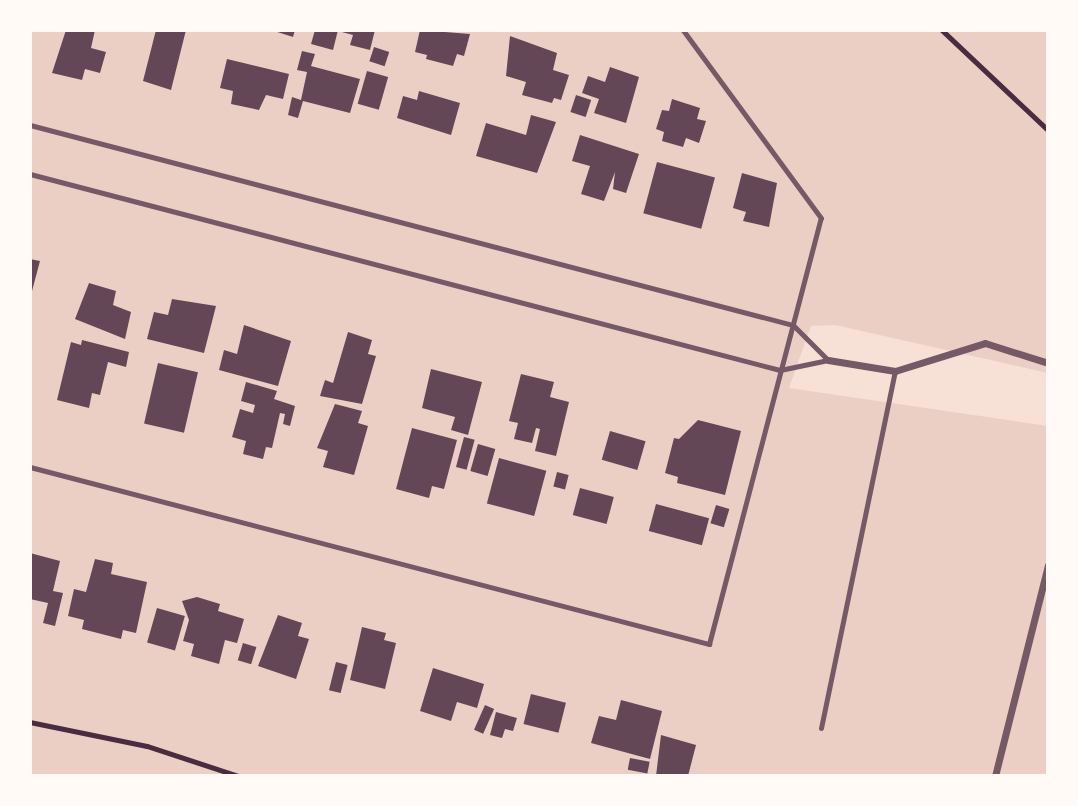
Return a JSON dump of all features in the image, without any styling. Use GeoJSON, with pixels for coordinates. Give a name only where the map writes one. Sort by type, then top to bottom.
{"type":"FeatureCollection","features":[{"type":"Feature","properties":{"kind":"street"},"geometry":{"type":"LineString","coordinates":[[828,360],[895,371],[985,343],[1048,363]]}},
{"type":"Feature","properties":{"kind":"street"},"geometry":{"type":"LineString","coordinates":[[995,776],[1048,565]]}},
{"type":"Feature","properties":{"kind":"lane"},"geometry":{"type":"LineString","coordinates":[[30,467],[709,644],[821,218],[683,30]]}},
{"type":"Feature","properties":{"kind":"lane"},"geometry":{"type":"LineString","coordinates":[[30,125],[793,325],[828,360]]}},
{"type":"Feature","properties":{"kind":"lane"},"geometry":{"type":"LineString","coordinates":[[30,173],[780,370],[828,360]]}},
{"type":"Feature","properties":{"kind":"lane"},"geometry":{"type":"LineString","coordinates":[[821,728],[895,371]]}},
{"type":"Feature","properties":{"kind":"path"},"geometry":{"type":"LineString","coordinates":[[942,30],[1048,130]]}},
{"type":"Feature","properties":{"kind":"path"},"geometry":{"type":"LineString","coordinates":[[30,722],[147,746],[239,776]]}},
{"type":"Feature","properties":{"kind":"shaded area"},"geometry":{"type":"Polygon","coordinates":[[[30,30],[1048,30],[1048,373],[835,325],[811,326],[789,388],[1048,426],[1048,776],[30,776],[30,30]]]}},
{"type":"Feature","properties":{"kind":"building"},"geometry":{"type":"Polygon","coordinates":[[[66,30],[95,30],[91,48],[106,52],[100,73],[85,69],[82,80],[52,73],[66,30]]]}},
{"type":"Feature","properties":{"kind":"building"},"geometry":{"type":"Polygon","coordinates":[[[156,30],[186,30],[171,90],[143,81],[156,30]]]}},
{"type":"Feature","properties":{"kind":"building"},"geometry":{"type":"Polygon","coordinates":[[[271,30],[295,30],[293,37],[271,30]]]}},
{"type":"Feature","properties":{"kind":"building"},"geometry":{"type":"Polygon","coordinates":[[[315,30],[338,30],[333,50],[311,44],[315,30]]]}},
{"type":"Feature","properties":{"kind":"building"},"geometry":{"type":"Polygon","coordinates":[[[375,30],[370,50],[350,45],[353,35],[338,31],[375,30]]]}},
{"type":"Feature","properties":{"kind":"building"},"geometry":{"type":"Polygon","coordinates":[[[420,30],[470,34],[464,56],[457,54],[453,66],[426,59],[427,55],[415,52],[420,30]]]}},
{"type":"Feature","properties":{"kind":"building"},"geometry":{"type":"Polygon","coordinates":[[[510,36],[557,53],[553,70],[569,75],[561,100],[554,98],[552,103],[522,95],[526,82],[506,76],[510,36]]]}},
{"type":"Feature","properties":{"kind":"building"},"geometry":{"type":"Polygon","coordinates":[[[374,47],[389,52],[385,66],[369,61],[374,47]]]}},
{"type":"Feature","properties":{"kind":"building"},"geometry":{"type":"Polygon","coordinates":[[[302,51],[315,54],[311,66],[360,79],[350,113],[303,101],[298,118],[288,115],[292,97],[301,100],[307,72],[297,70],[302,51]]]}},
{"type":"Feature","properties":{"kind":"building"},"geometry":{"type":"Polygon","coordinates":[[[227,59],[289,74],[283,99],[266,95],[259,110],[231,104],[233,91],[220,88],[227,59]]]}},
{"type":"Feature","properties":{"kind":"building"},"geometry":{"type":"Polygon","coordinates":[[[610,67],[639,77],[626,123],[594,113],[599,99],[582,93],[588,76],[605,82],[610,67]]]}},
{"type":"Feature","properties":{"kind":"building"},"geometry":{"type":"Polygon","coordinates":[[[367,71],[388,77],[379,110],[358,104],[367,71]]]}},
{"type":"Feature","properties":{"kind":"building"},"geometry":{"type":"Polygon","coordinates":[[[419,91],[460,103],[451,135],[397,118],[403,96],[417,100],[419,91]]]}},
{"type":"Feature","properties":{"kind":"building"},"geometry":{"type":"Polygon","coordinates":[[[576,95],[591,100],[586,117],[570,112],[576,95]]]}},
{"type":"Feature","properties":{"kind":"building"},"geometry":{"type":"Polygon","coordinates":[[[672,99],[700,108],[697,119],[706,121],[699,143],[686,138],[683,147],[662,141],[664,132],[656,129],[662,110],[669,111],[672,99]]]}},
{"type":"Feature","properties":{"kind":"building"},"geometry":{"type":"Polygon","coordinates":[[[531,115],[556,122],[537,173],[476,156],[486,123],[526,135],[531,115]]]}},
{"type":"Feature","properties":{"kind":"building"},"geometry":{"type":"Polygon","coordinates":[[[580,135],[639,154],[626,193],[613,189],[615,172],[604,201],[581,194],[590,166],[572,161],[580,135]]]}},
{"type":"Feature","properties":{"kind":"building"},"geometry":{"type":"Polygon","coordinates":[[[657,162],[715,178],[701,229],[643,213],[657,162]]]}},
{"type":"Feature","properties":{"kind":"building"},"geometry":{"type":"Polygon","coordinates":[[[742,173],[777,183],[769,227],[743,221],[746,212],[733,208],[742,173]]]}},
{"type":"Feature","properties":{"kind":"building"},"geometry":{"type":"Polygon","coordinates":[[[30,259],[40,261],[32,291],[30,290],[30,259]]]}},
{"type":"Feature","properties":{"kind":"building"},"geometry":{"type":"Polygon","coordinates":[[[89,283],[116,291],[113,305],[131,312],[125,339],[75,319],[89,283]]]}},
{"type":"Feature","properties":{"kind":"building"},"geometry":{"type":"Polygon","coordinates":[[[172,299],[216,306],[204,353],[147,339],[154,312],[168,315],[172,299]]]}},
{"type":"Feature","properties":{"kind":"building"},"geometry":{"type":"Polygon","coordinates":[[[244,325],[291,341],[278,386],[219,370],[224,350],[237,354],[244,325]]]}},
{"type":"Feature","properties":{"kind":"building"},"geometry":{"type":"Polygon","coordinates":[[[348,332],[372,340],[368,354],[376,356],[362,404],[320,396],[325,380],[333,383],[348,332]]]}},
{"type":"Feature","properties":{"kind":"building"},"geometry":{"type":"Polygon","coordinates":[[[82,340],[129,352],[126,367],[108,362],[100,395],[92,393],[89,408],[57,400],[71,342],[81,345],[82,340]]]}},
{"type":"Feature","properties":{"kind":"building"},"geometry":{"type":"Polygon","coordinates":[[[158,363],[198,372],[184,433],[144,423],[158,363]]]}},
{"type":"Feature","properties":{"kind":"building"},"geometry":{"type":"Polygon","coordinates":[[[431,369],[482,382],[468,435],[451,430],[455,417],[422,408],[431,369]]]}},
{"type":"Feature","properties":{"kind":"building"},"geometry":{"type":"Polygon","coordinates":[[[521,374],[554,382],[550,397],[569,402],[556,456],[535,451],[540,429],[536,428],[532,443],[514,439],[518,423],[509,421],[521,374]]]}},
{"type":"Feature","properties":{"kind":"building"},"geometry":{"type":"Polygon","coordinates":[[[246,382],[277,391],[274,399],[295,406],[290,426],[283,424],[285,414],[280,413],[272,448],[266,447],[263,459],[243,454],[246,441],[232,437],[240,409],[253,413],[255,405],[241,401],[246,382]]]}},
{"type":"Feature","properties":{"kind":"building"},"geometry":{"type":"Polygon","coordinates":[[[335,404],[362,411],[358,423],[368,426],[354,475],[323,467],[328,451],[317,448],[335,404]]]}},
{"type":"Feature","properties":{"kind":"building"},"geometry":{"type":"Polygon","coordinates":[[[698,420],[741,431],[725,495],[677,483],[678,477],[665,473],[674,438],[679,439],[698,420]]]}},
{"type":"Feature","properties":{"kind":"building"},"geometry":{"type":"Polygon","coordinates":[[[412,428],[457,440],[444,489],[432,486],[429,498],[396,489],[412,428]]]}},
{"type":"Feature","properties":{"kind":"building"},"geometry":{"type":"Polygon","coordinates":[[[610,431],[646,441],[637,470],[602,460],[610,431]]]}},
{"type":"Feature","properties":{"kind":"building"},"geometry":{"type":"Polygon","coordinates":[[[464,437],[475,440],[467,470],[456,467],[464,437]]]}},
{"type":"Feature","properties":{"kind":"building"},"geometry":{"type":"Polygon","coordinates":[[[478,444],[495,449],[488,476],[470,471],[478,444]]]}},
{"type":"Feature","properties":{"kind":"building"},"geometry":{"type":"Polygon","coordinates":[[[499,458],[546,471],[534,516],[487,503],[499,458]]]}},
{"type":"Feature","properties":{"kind":"building"},"geometry":{"type":"Polygon","coordinates":[[[557,472],[569,475],[565,489],[553,487],[557,472]]]}},
{"type":"Feature","properties":{"kind":"building"},"geometry":{"type":"Polygon","coordinates":[[[580,488],[614,497],[607,524],[573,515],[580,488]]]}},
{"type":"Feature","properties":{"kind":"building"},"geometry":{"type":"Polygon","coordinates":[[[656,504],[709,518],[702,545],[649,531],[656,504]]]}},
{"type":"Feature","properties":{"kind":"building"},"geometry":{"type":"Polygon","coordinates":[[[716,505],[729,509],[724,527],[710,523],[716,505]]]}},
{"type":"Feature","properties":{"kind":"building"},"geometry":{"type":"Polygon","coordinates":[[[30,553],[60,561],[53,591],[63,593],[55,626],[43,623],[48,603],[30,599],[30,553]]]}},
{"type":"Feature","properties":{"kind":"building"},"geometry":{"type":"Polygon","coordinates":[[[95,559],[113,563],[111,574],[147,582],[136,633],[123,630],[121,639],[82,629],[84,620],[68,616],[74,589],[86,592],[95,559]]]}},
{"type":"Feature","properties":{"kind":"building"},"geometry":{"type":"Polygon","coordinates":[[[197,597],[220,604],[218,611],[244,619],[237,643],[225,640],[219,664],[191,656],[194,644],[183,641],[189,620],[182,601],[197,597]]]}},
{"type":"Feature","properties":{"kind":"building"},"geometry":{"type":"Polygon","coordinates":[[[157,608],[185,616],[175,651],[147,643],[157,608]]]}},
{"type":"Feature","properties":{"kind":"building"},"geometry":{"type":"Polygon","coordinates":[[[278,615],[302,623],[298,636],[309,639],[296,679],[258,666],[278,615]]]}},
{"type":"Feature","properties":{"kind":"building"},"geometry":{"type":"Polygon","coordinates":[[[362,627],[386,633],[384,640],[396,643],[385,689],[350,680],[362,627]]]}},
{"type":"Feature","properties":{"kind":"building"},"geometry":{"type":"Polygon","coordinates":[[[243,643],[256,647],[251,664],[238,660],[243,643]]]}},
{"type":"Feature","properties":{"kind":"building"},"geometry":{"type":"Polygon","coordinates":[[[336,662],[348,665],[341,693],[329,690],[336,662]]]}},
{"type":"Feature","properties":{"kind":"building"},"geometry":{"type":"Polygon","coordinates":[[[433,668],[484,684],[477,708],[457,702],[451,721],[420,711],[433,668]]]}},
{"type":"Feature","properties":{"kind":"building"},"geometry":{"type":"Polygon","coordinates":[[[531,694],[566,703],[558,733],[524,724],[531,694]]]}},
{"type":"Feature","properties":{"kind":"building"},"geometry":{"type":"Polygon","coordinates":[[[621,700],[662,711],[650,759],[591,743],[599,716],[616,720],[621,700]]]}},
{"type":"Feature","properties":{"kind":"building"},"geometry":{"type":"Polygon","coordinates":[[[485,705],[494,709],[483,734],[474,730],[485,705]]]}},
{"type":"Feature","properties":{"kind":"building"},"geometry":{"type":"Polygon","coordinates":[[[496,712],[517,718],[513,731],[505,729],[502,738],[490,735],[496,712]]]}},
{"type":"Feature","properties":{"kind":"building"},"geometry":{"type":"Polygon","coordinates":[[[661,735],[696,745],[688,776],[656,776],[661,735]]]}},
{"type":"Feature","properties":{"kind":"building"},"geometry":{"type":"Polygon","coordinates":[[[630,758],[650,762],[647,774],[628,770],[630,758]]]}}]}
